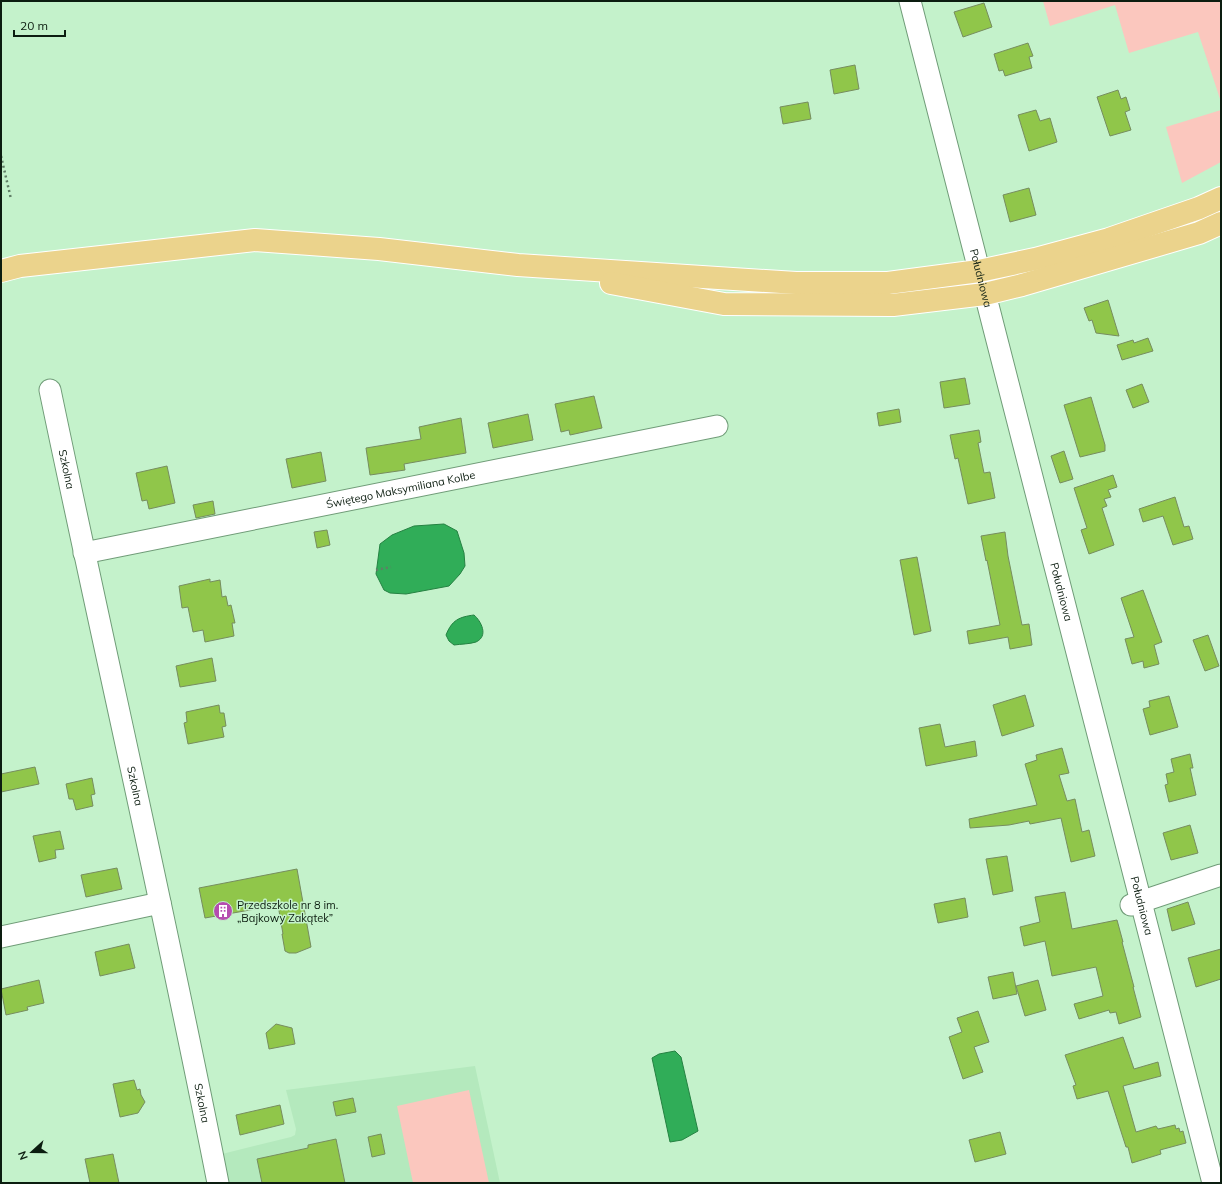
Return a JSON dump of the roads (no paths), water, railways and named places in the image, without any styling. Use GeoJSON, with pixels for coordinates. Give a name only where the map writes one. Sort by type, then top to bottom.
{"type":"FeatureCollection","features":[{"type":"Feature","properties":{"kind":"main road"},"geometry":{"type":"LineString","coordinates":[[1,271],[20,266],[255,240],[379,249],[518,265],[796,283],[888,283],[979,271],[1035,259],[1109,239],[1199,208],[1221,198]]}},
{"type":"Feature","properties":{"kind":"main road"},"geometry":{"type":"LineString","coordinates":[[518,265],[724,304],[892,305],[985,294],[1022,285],[1199,233],[1221,224]]}},
{"type":"Feature","properties":{"kind":"street","name":"Południowa"},"geometry":{"type":"LineString","coordinates":[[910,1],[985,294],[1136,903],[1213,1183]]}},
{"type":"Feature","properties":{"kind":"street","name":"Szkolna"},"geometry":{"type":"LineString","coordinates":[[50,390],[84,553],[109,659],[160,903],[194,1056],[218,1183]]}},
{"type":"Feature","properties":{"kind":"street","name":"Świętego Maksymiliana Kolbe"},"geometry":{"type":"LineString","coordinates":[[84,553],[717,426]]}},
{"type":"Feature","properties":{"kind":"street"},"geometry":{"type":"LineString","coordinates":[[1136,903],[1221,875]]}},
{"type":"Feature","properties":{"kind":"street"},"geometry":{"type":"LineString","coordinates":[[1,937],[160,903]]}},
{"type":"Feature","properties":{"kind":"place","name":"Przedszkole nr 8 im. „Bajkowy Zakątek”"},"geometry":{"type":"Point","coordinates":[223,911]}}]}
